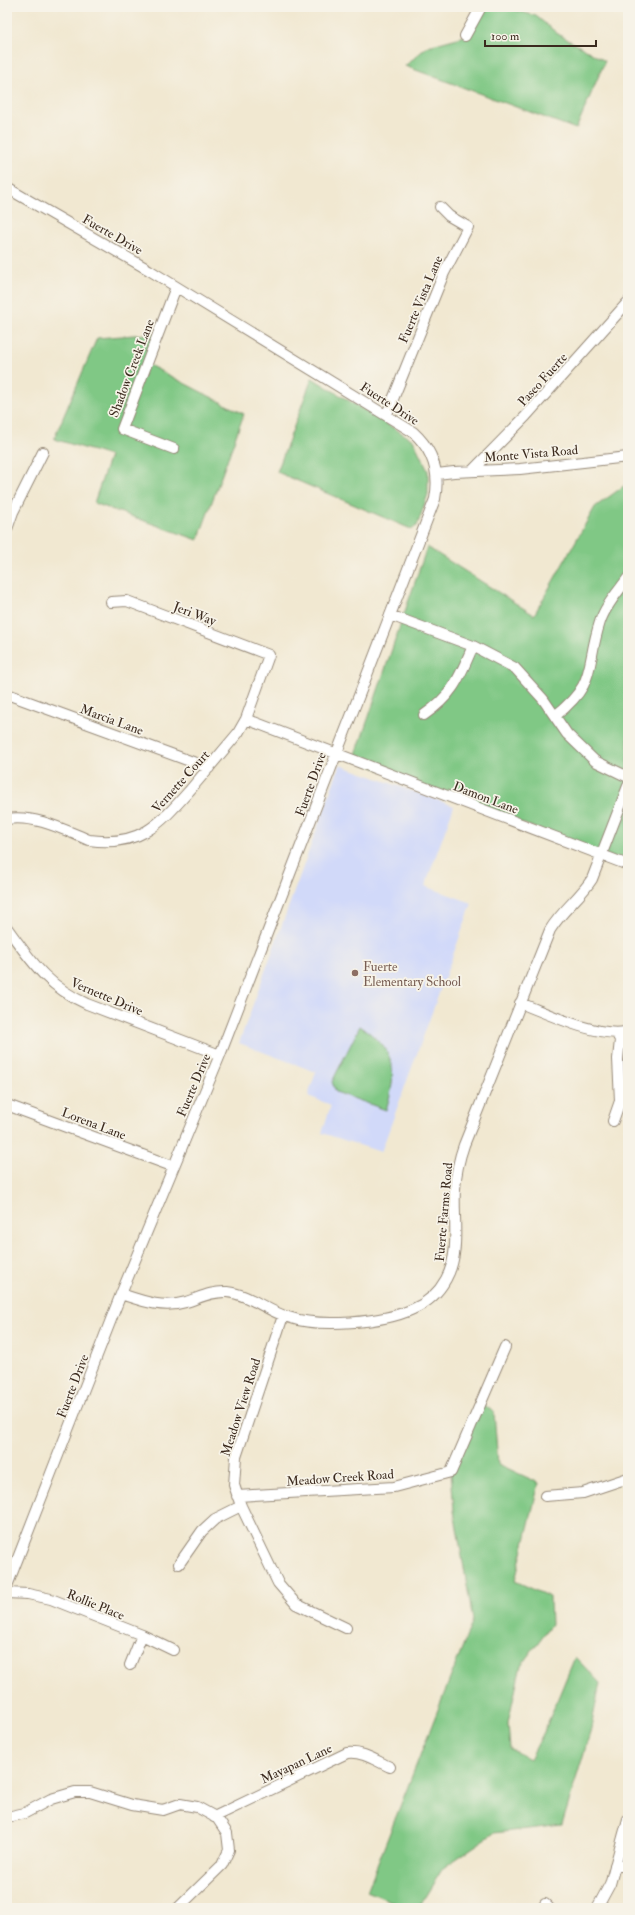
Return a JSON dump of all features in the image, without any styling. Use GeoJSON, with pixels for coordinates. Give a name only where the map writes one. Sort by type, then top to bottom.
{"type":"FeatureCollection","features":[{"type":"Feature","properties":{"kind":"street"},"geometry":{"type":"LineString","coordinates":[[465,36],[481,7]]}},
{"type":"Feature","properties":{"kind":"street","name":"Fuerte Drive"},"geometry":{"type":"LineString","coordinates":[[7,188],[176,287],[387,414],[413,432],[422,441],[432,458],[437,474],[435,499],[220,1055],[172,1166],[10,1568],[7,1586]]}},
{"type":"Feature","properties":{"kind":"street","name":"Fuerte Vista Lane"},"geometry":{"type":"LineString","coordinates":[[387,414],[444,273],[468,227],[449,216],[440,207]]}},
{"type":"Feature","properties":{"kind":"street","name":"Shadow Creek Lane"},"geometry":{"type":"LineString","coordinates":[[174,449],[122,429],[176,287]]}},
{"type":"Feature","properties":{"kind":"street","name":"Paseo Fuerte"},"geometry":{"type":"LineString","coordinates":[[473,470],[526,416],[628,302]]}},
{"type":"Feature","properties":{"kind":"street"},"geometry":{"type":"LineString","coordinates":[[7,529],[13,512],[43,452]]}},
{"type":"Feature","properties":{"kind":"street","name":"Monte Vista Road"},"geometry":{"type":"LineString","coordinates":[[437,474],[473,470],[520,469],[628,457]]}},
{"type":"Feature","properties":{"kind":"street"},"geometry":{"type":"LineString","coordinates":[[555,716],[571,704],[581,692],[589,674],[600,621],[606,608],[628,578]]}},
{"type":"Feature","properties":{"kind":"street","name":"Jeri Way"},"geometry":{"type":"LineString","coordinates":[[111,602],[127,601],[269,655]]}},
{"type":"Feature","properties":{"kind":"street"},"geometry":{"type":"LineString","coordinates":[[390,615],[472,646],[515,668],[543,699],[567,734],[595,761],[628,777]]}},
{"type":"Feature","properties":{"kind":"street"},"geometry":{"type":"LineString","coordinates":[[424,715],[440,703],[456,684],[472,646]]}},
{"type":"Feature","properties":{"kind":"street","name":"Vernette Court"},"geometry":{"type":"LineString","coordinates":[[7,819],[21,818],[36,820],[89,840],[107,842],[126,839],[142,834],[163,821],[238,734],[246,719],[269,655]]}},
{"type":"Feature","properties":{"kind":"street","name":"Marcia Lane"},"geometry":{"type":"LineString","coordinates":[[7,694],[209,768]]}},
{"type":"Feature","properties":{"kind":"street"},"geometry":{"type":"LineString","coordinates":[[246,719],[336,753]]}},
{"type":"Feature","properties":{"kind":"street","name":"Damon Lane"},"geometry":{"type":"LineString","coordinates":[[336,753],[628,865]]}},
{"type":"Feature","properties":{"kind":"street","name":"Fuerte Farms Road"},"geometry":{"type":"LineString","coordinates":[[121,1294],[146,1302],[166,1305],[187,1302],[211,1293],[232,1292],[244,1296],[283,1316],[303,1321],[326,1323],[376,1319],[412,1310],[426,1302],[442,1285],[449,1272],[454,1252],[456,1228],[455,1190],[461,1154],[520,1003],[550,930],[561,914],[588,886],[602,855],[628,786]]}},
{"type":"Feature","properties":{"kind":"street","name":"Vernette Drive"},"geometry":{"type":"LineString","coordinates":[[7,928],[38,970],[67,994],[87,1004],[220,1055]]}},
{"type":"Feature","properties":{"kind":"street"},"geometry":{"type":"LineString","coordinates":[[520,1003],[579,1026],[621,1033],[618,1059],[620,1101],[614,1121]]}},
{"type":"Feature","properties":{"kind":"street","name":"Lorena Lane"},"geometry":{"type":"LineString","coordinates":[[7,1105],[172,1166]]}},
{"type":"Feature","properties":{"kind":"street","name":"Meadow View Road"},"geometry":{"type":"LineString","coordinates":[[283,1316],[236,1457],[234,1480],[237,1496],[278,1583],[292,1600],[296,1604],[346,1628]]}},
{"type":"Feature","properties":{"kind":"street","name":"Meadow Creek Road"},"geometry":{"type":"LineString","coordinates":[[237,1496],[394,1487],[451,1472],[505,1346]]}},
{"type":"Feature","properties":{"kind":"street"},"geometry":{"type":"LineString","coordinates":[[545,1496],[583,1493],[628,1478]]}},
{"type":"Feature","properties":{"kind":"street"},"geometry":{"type":"LineString","coordinates":[[179,1564],[202,1531],[215,1519],[241,1506]]}},
{"type":"Feature","properties":{"kind":"street","name":"Rollie Place"},"geometry":{"type":"LineString","coordinates":[[7,1593],[34,1595],[51,1599],[142,1635],[173,1650]]}},
{"type":"Feature","properties":{"kind":"street"},"geometry":{"type":"LineString","coordinates":[[130,1665],[142,1635]]}},
{"type":"Feature","properties":{"kind":"street","name":"Mayapan Lane"},"geometry":{"type":"LineString","coordinates":[[214,1817],[347,1753],[356,1752],[363,1754],[390,1767]]}},
{"type":"Feature","properties":{"kind":"street"},"geometry":{"type":"LineString","coordinates":[[7,1817],[25,1813],[62,1795],[75,1792],[90,1792],[132,1805],[163,1810],[180,1804],[197,1807],[214,1817],[227,1833],[229,1850],[222,1865],[178,1908]]}},
{"type":"Feature","properties":{"kind":"street"},"geometry":{"type":"LineString","coordinates":[[597,1908],[610,1884],[628,1819]]}},
{"type":"Feature","properties":{"kind":"street"},"geometry":{"type":"LineString","coordinates":[[615,1865],[628,1867]]}},
{"type":"Feature","properties":{"kind":"shaded area","name":"Fuerte Elementary School"},"geometry":{"type":"Polygon","coordinates":[[[340,765],[454,806],[425,886],[472,903],[381,1152],[322,1133],[331,1105],[308,1096],[316,1072],[239,1043],[340,765]]]}},
{"type":"Feature","properties":{"kind":"green space"},"geometry":{"type":"Polygon","coordinates":[[[481,7],[505,7],[536,16],[558,34],[605,61],[576,129],[405,66],[428,46],[465,36],[481,7]]]}},
{"type":"Feature","properties":{"kind":"green space"},"geometry":{"type":"Polygon","coordinates":[[[159,333],[147,364],[244,414],[198,540],[94,503],[110,456],[54,439],[97,338],[159,333]]]}},
{"type":"Feature","properties":{"kind":"green space"},"geometry":{"type":"Polygon","coordinates":[[[312,378],[413,440],[428,471],[428,494],[417,526],[411,529],[277,472],[312,378]]]}},
{"type":"Feature","properties":{"kind":"green space"},"geometry":{"type":"Polygon","coordinates":[[[628,483],[628,863],[354,760],[427,547],[534,615],[595,507],[628,483]]]}},
{"type":"Feature","properties":{"kind":"green space"},"geometry":{"type":"Polygon","coordinates":[[[360,1026],[381,1044],[391,1062],[393,1072],[392,1083],[386,1110],[336,1092],[332,1082],[360,1026]]]}},
{"type":"Feature","properties":{"kind":"green space"},"geometry":{"type":"Polygon","coordinates":[[[480,1403],[494,1412],[498,1464],[539,1483],[515,1581],[550,1597],[551,1625],[521,1665],[508,1723],[510,1749],[530,1759],[544,1732],[575,1657],[600,1683],[590,1733],[562,1825],[494,1833],[443,1868],[418,1908],[407,1908],[367,1891],[473,1620],[454,1511],[451,1472],[480,1403]]]}},
{"type":"Feature","properties":{"kind":"place","name":"Fuerte Elementary School"},"geometry":{"type":"Point","coordinates":[355,973]}}]}
